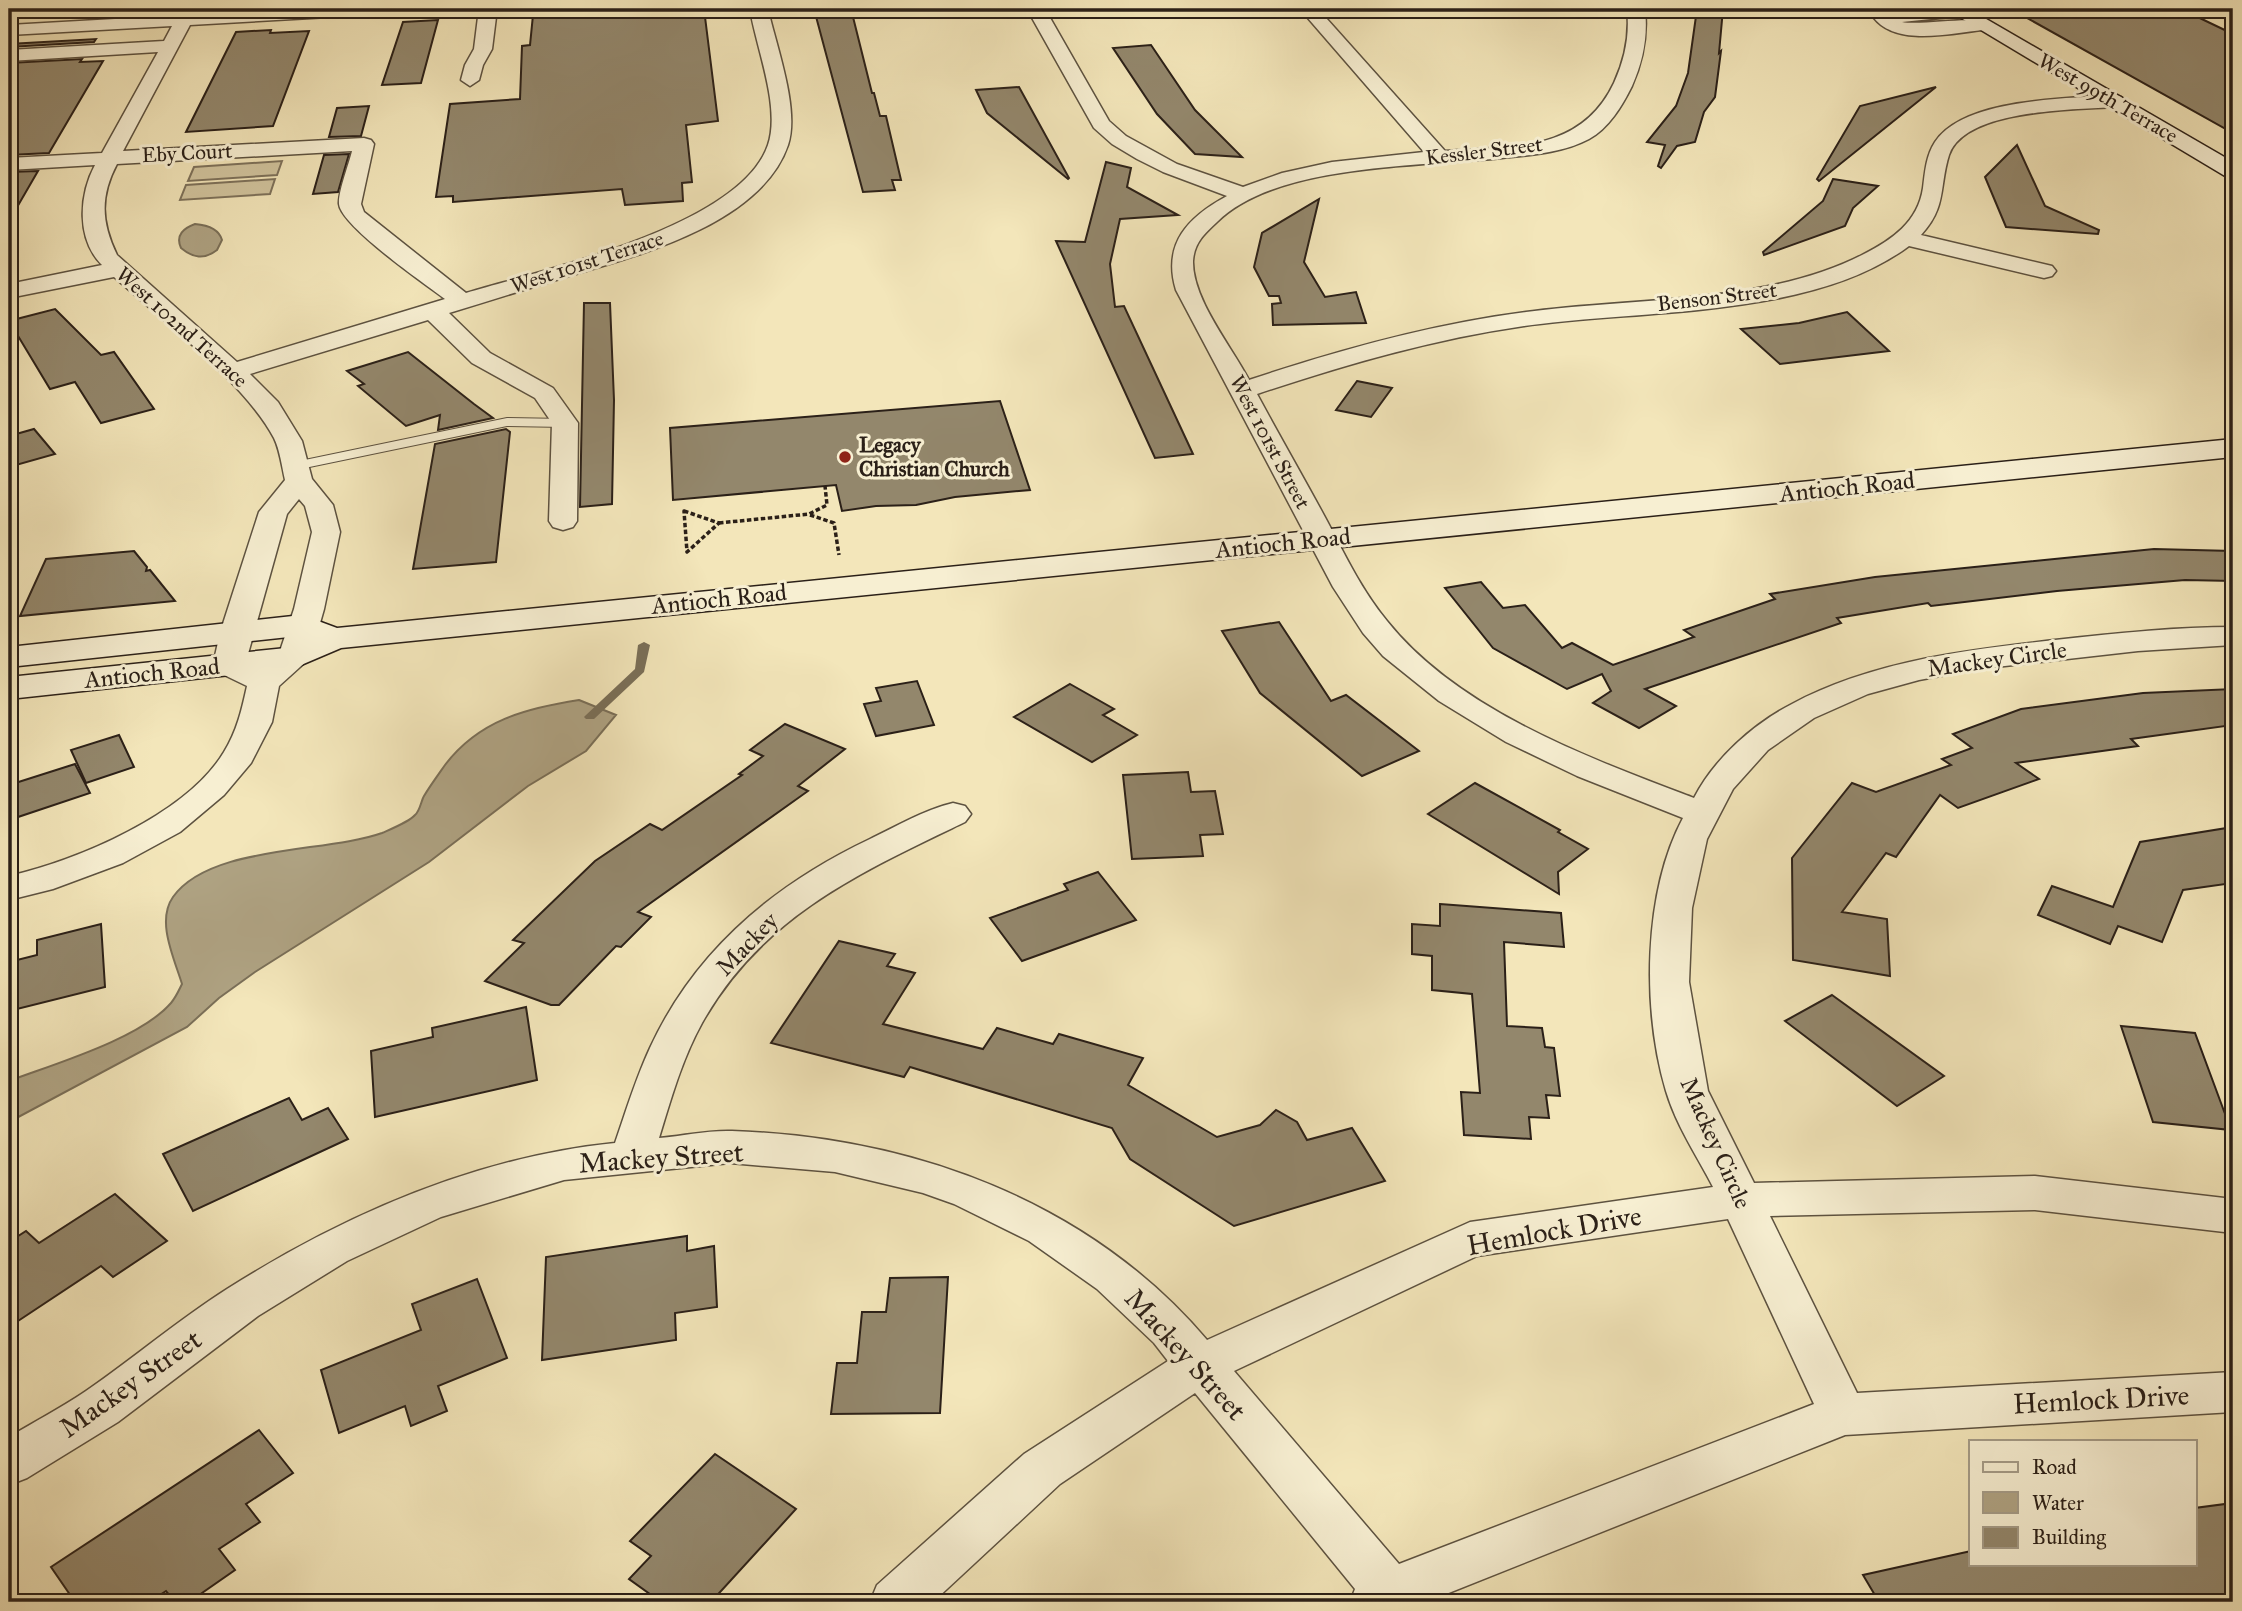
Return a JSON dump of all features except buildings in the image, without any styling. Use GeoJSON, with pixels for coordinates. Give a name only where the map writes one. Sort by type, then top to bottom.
{"type":"FeatureCollection","features":[{"type":"Feature","properties":{"kind":"main road","name":"West 99th Terrace"},"geometry":{"type":"LineString","coordinates":[[1958,10],[2233,171]]}},
{"type":"Feature","properties":{"kind":"main road","name":"Antioch Road"},"geometry":{"type":"LineString","coordinates":[[9,657],[233,649],[2233,448]]}},
{"type":"Feature","properties":{"kind":"main road","name":"Antioch Road"},"geometry":{"type":"LineString","coordinates":[[9,688],[233,649]]}},
{"type":"Feature","properties":{"kind":"street"},"geometry":{"type":"LineString","coordinates":[[65,27],[79,9]]}},
{"type":"Feature","properties":{"kind":"street"},"geometry":{"type":"LineString","coordinates":[[9,30],[382,9]]}},
{"type":"Feature","properties":{"kind":"street"},"geometry":{"type":"LineString","coordinates":[[470,80],[474,65],[483,49],[488,9]]}},
{"type":"Feature","properties":{"kind":"street","name":"West 101st Terrace"},"geometry":{"type":"LineString","coordinates":[[233,372],[642,247],[690,226],[727,204],[753,182],[779,144],[781,122],[759,9]]}},
{"type":"Feature","properties":{"kind":"street"},"geometry":{"type":"LineString","coordinates":[[1036,9],[1101,124],[1119,140],[1152,160],[1245,195]]}},
{"type":"Feature","properties":{"kind":"street"},"geometry":{"type":"LineString","coordinates":[[1309,9],[1440,158]]}},
{"type":"Feature","properties":{"kind":"street","name":"Kessler Street"},"geometry":{"type":"LineString","coordinates":[[1245,195],[1277,182],[1336,168],[1547,145],[1580,135],[1602,120],[1614,103],[1629,71],[1638,41],[1636,9]]}},
{"type":"Feature","properties":{"kind":"street","name":"West 99th Terrace"},"geometry":{"type":"LineString","coordinates":[[1958,10],[1883,18],[1896,27],[1908,29],[1983,25]]}},
{"type":"Feature","properties":{"kind":"street","name":"West 102nd Terrace"},"geometry":{"type":"LineString","coordinates":[[184,20],[96,183],[92,205],[95,233],[107,258],[233,372],[269,408],[289,440],[297,473],[319,506],[326,532],[309,609],[310,641]]}},
{"type":"Feature","properties":{"kind":"street"},"geometry":{"type":"LineString","coordinates":[[9,55],[169,46]]}},
{"type":"Feature","properties":{"kind":"street","name":"Benson Street"},"geometry":{"type":"LineString","coordinates":[[1242,391],[1365,351],[1446,333],[1524,318],[1782,290],[1831,277],[1880,254],[1906,238],[1920,225],[1929,210],[1941,148],[1951,135],[1992,117],[2021,110],[2115,101]]}},
{"type":"Feature","properties":{"kind":"street","name":"Eby Court"},"geometry":{"type":"LineString","coordinates":[[9,164],[365,144],[350,204],[354,214],[365,226],[463,302]]}},
{"type":"Feature","properties":{"kind":"street","name":"West 101st Street"},"geometry":{"type":"LineString","coordinates":[[1245,195],[1225,205],[1192,235],[1183,251],[1181,267],[1189,291],[1322,540],[1347,586],[1374,626],[1414,667],[1462,704],[1506,731],[1585,768],[1700,813]]}},
{"type":"Feature","properties":{"kind":"street"},"geometry":{"type":"LineString","coordinates":[[1906,238],[2044,271]]}},
{"type":"Feature","properties":{"kind":"street"},"geometry":{"type":"LineString","coordinates":[[9,291],[119,269]]}},
{"type":"Feature","properties":{"kind":"street"},"geometry":{"type":"LineString","coordinates":[[433,311],[481,358],[544,393],[565,423],[563,521]]}},
{"type":"Feature","properties":{"kind":"street"},"geometry":{"type":"LineString","coordinates":[[264,682],[233,649],[273,512],[297,473]]}},
{"type":"Feature","properties":{"kind":"street","name":"Mackey Circle"},"geometry":{"type":"LineString","coordinates":[[1843,1414],[1687,1091],[1670,1007],[1669,941],[1677,882],[1689,836],[1700,813],[1724,774],[1744,752],[1780,723],[1835,695],[1904,672],[1958,662],[2159,638],[2233,636]]}},
{"type":"Feature","properties":{"kind":"street"},"geometry":{"type":"LineString","coordinates":[[9,888],[40,881],[110,855],[167,824],[212,788],[239,756],[255,722],[264,682],[310,641]]}},
{"type":"Feature","properties":{"kind":"street","name":"Mackey"},"geometry":{"type":"LineString","coordinates":[[631,1157],[671,1045],[696,1001],[740,946],[796,896],[846,866],[953,814]]}},
{"type":"Feature","properties":{"kind":"street","name":"Mackey Street"},"geometry":{"type":"LineString","coordinates":[[9,1463],[102,1407],[242,1303],[331,1248],[427,1204],[565,1164],[730,1147],[835,1156],[928,1178],[969,1192],[1045,1229],[1113,1276],[1170,1329],[1383,1597]]}},
{"type":"Feature","properties":{"kind":"street","name":"Hemlock Drive"},"geometry":{"type":"LineString","coordinates":[[897,1602],[1042,1469],[1200,1365],[1470,1240],[1741,1200],[2035,1193],[2233,1216]]}},
{"type":"Feature","properties":{"kind":"street","name":"Hemlock Drive"},"geometry":{"type":"LineString","coordinates":[[1383,1597],[1843,1414],[2233,1392]]}},
{"type":"Feature","properties":{"kind":"lane"},"geometry":{"type":"LineString","coordinates":[[297,473],[507,422],[565,423]]}},
{"type":"Feature","properties":{"kind":"path"},"geometry":{"type":"LineString","coordinates":[[719,523],[687,552],[684,511],[719,523],[809,514],[827,505],[825,486]]}},
{"type":"Feature","properties":{"kind":"path"},"geometry":{"type":"LineString","coordinates":[[809,514],[834,523],[839,555]]}},
{"type":"Feature","properties":{"kind":"shaded area"},"geometry":{"type":"Polygon","coordinates":[[[282,161],[277,175],[188,181],[194,167],[282,161]]]}},
{"type":"Feature","properties":{"kind":"shaded area"},"geometry":{"type":"Polygon","coordinates":[[[275,179],[270,194],[180,200],[186,185],[275,179]]]}},
{"type":"Feature","properties":{"kind":"water"},"geometry":{"type":"Polygon","coordinates":[[[195,224],[218,233],[222,240],[217,250],[199,256],[181,248],[179,239],[182,233],[195,224]]]}},
{"type":"Feature","properties":{"kind":"water"},"geometry":{"type":"Polygon","coordinates":[[[579,700],[616,715],[586,751],[528,786],[429,862],[255,972],[219,998],[187,1027],[9,1122],[9,1081],[118,1039],[157,1016],[173,1001],[182,984],[168,940],[166,917],[173,897],[190,880],[213,868],[241,859],[358,839],[395,827],[417,813],[424,796],[445,765],[473,737],[523,712],[579,700]]]}},
{"type":"Feature","properties":{"kind":"waterway"},"geometry":{"type":"LineString","coordinates":[[590,717],[640,670],[644,645]]}},
{"type":"Feature","properties":{"kind":"place","name":"Legacy Christian Church"},"geometry":{"type":"Point","coordinates":[845,457]}}]}
